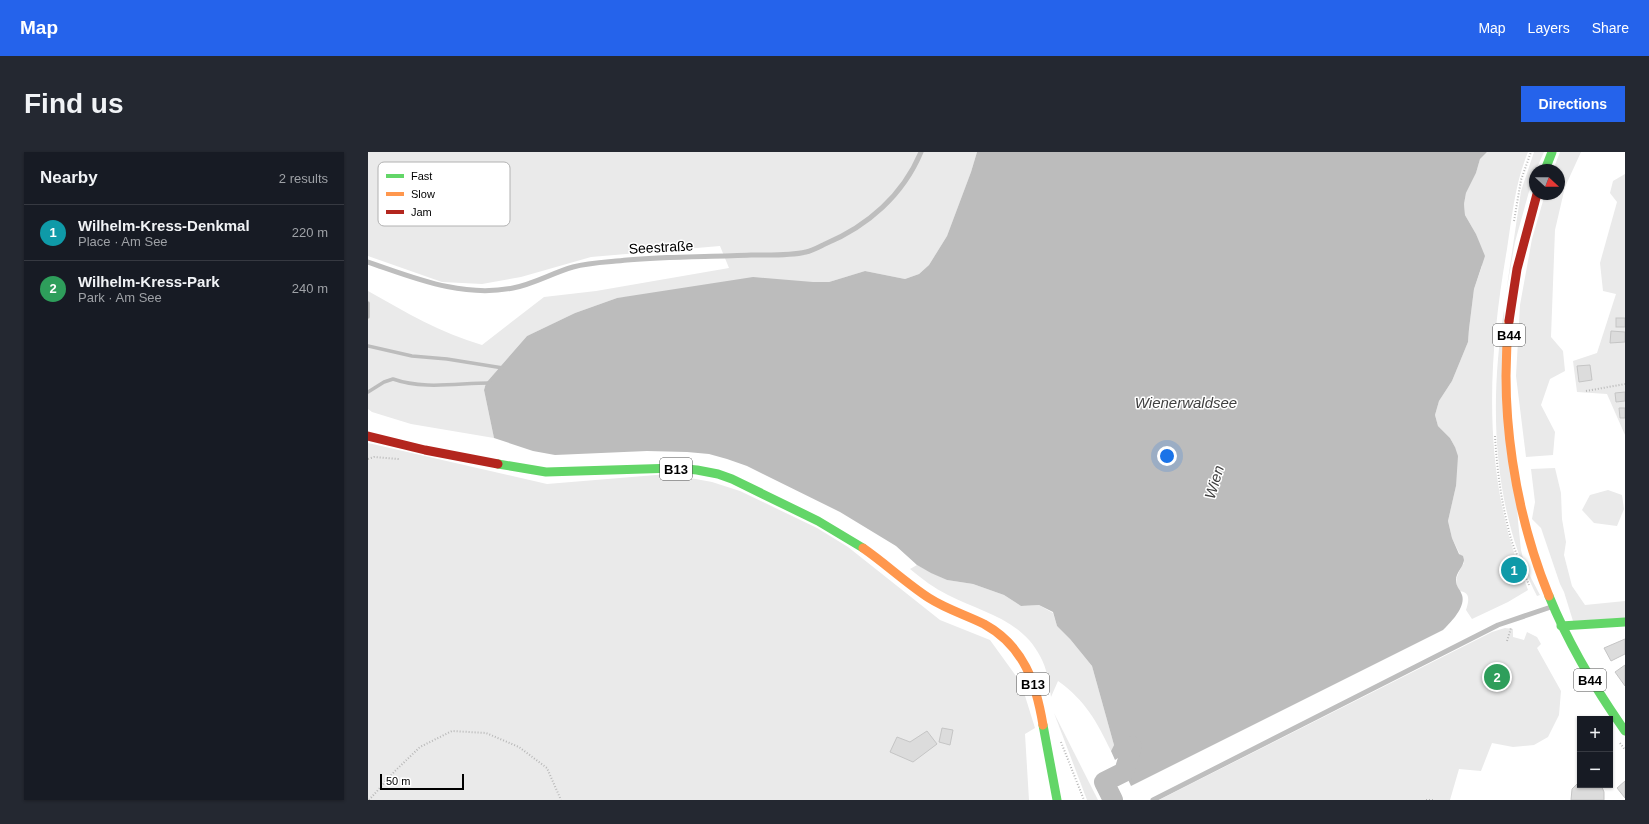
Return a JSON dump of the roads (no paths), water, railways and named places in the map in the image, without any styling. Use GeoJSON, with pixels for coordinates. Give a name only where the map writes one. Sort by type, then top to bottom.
{"type":"FeatureCollection","features":[{"type":"Feature","properties":{"kind":"main road"},"geometry":{"type":"LineString","coordinates":[[1547,164],[1552,152]]}},
{"type":"Feature","properties":{"kind":"main road","name":"B44"},"geometry":{"type":"LineString","coordinates":[[1535,200],[1524,237],[1512,294],[1507,360],[1509,425],[1516,479],[1539,570],[1561,626],[1601,698],[1625,731]]}},
{"type":"Feature","properties":{"kind":"main road","name":"B13"},"geometry":{"type":"LineString","coordinates":[[368,436],[420,449],[526,470],[570,472],[640,468],[687,469],[719,474],[769,496],[841,534],[877,558],[935,602],[989,626],[1003,636],[1014,648],[1026,666],[1036,693],[1058,800]]}},
{"type":"Feature","properties":{"kind":"main road"},"geometry":{"type":"LineString","coordinates":[[1561,626],[1625,622]]}},
{"type":"Feature","properties":{"kind":"lane","name":"Seestraße"},"geometry":{"type":"LineString","coordinates":[[368,262],[419,280],[451,288],[483,291],[512,288],[537,281],[573,267],[598,263],[639,259],[769,255],[806,252],[831,242],[858,228],[881,210],[903,185],[922,152]]}},
{"type":"Feature","properties":{"kind":"lane"},"geometry":{"type":"LineString","coordinates":[[1153,800],[1498,625],[1553,606]]}},
{"type":"Feature","properties":{"kind":"water","name":"Wienerwaldsee"},"geometry":{"type":"Polygon","coordinates":[[[977,152],[1487,152],[1480,159],[1476,173],[1466,193],[1464,204],[1465,215],[1476,234],[1485,256],[1474,289],[1468,342],[1452,381],[1439,401],[1435,415],[1438,426],[1450,438],[1458,456],[1456,486],[1448,521],[1452,538],[1459,554],[1463,556],[1464,560],[1456,580],[1457,586],[1462,595],[1462,604],[1457,614],[1443,630],[1131,786],[1118,758],[1115,760],[1111,751],[1114,745],[1092,666],[1070,639],[1057,626],[1053,612],[1039,605],[1021,606],[1004,595],[973,584],[947,580],[931,573],[917,565],[896,546],[840,512],[747,466],[727,459],[709,454],[647,451],[555,455],[533,451],[494,438],[484,390],[486,383],[527,336],[575,313],[617,298],[753,277],[829,282],[865,271],[905,279],[919,274],[929,265],[947,236],[977,152]]]}},
{"type":"Feature","properties":{"kind":"waterway"},"geometry":{"type":"LineString","coordinates":[[368,303],[368,317]]}},
{"type":"Feature","properties":{"kind":"waterway"},"geometry":{"type":"LineString","coordinates":[[368,346],[412,356],[447,359],[503,368]]}},
{"type":"Feature","properties":{"kind":"waterway"},"geometry":{"type":"LineString","coordinates":[[368,392],[384,382],[393,379],[429,385],[490,383]]}},
{"type":"Feature","properties":{"kind":"waterway","name":"Wien"},"geometry":{"type":"LineString","coordinates":[[1113,800],[1104,782],[1124,772],[1132,746]]}},
{"type":"Feature","properties":{"kind":"place","name":"Wilhelm-Kress-Denkmal"},"geometry":{"type":"Point","coordinates":[1514,570]}},
{"type":"Feature","properties":{"kind":"place","name":"Wilhelm-Kress-Park"},"geometry":{"type":"Point","coordinates":[1497,677]}}]}
